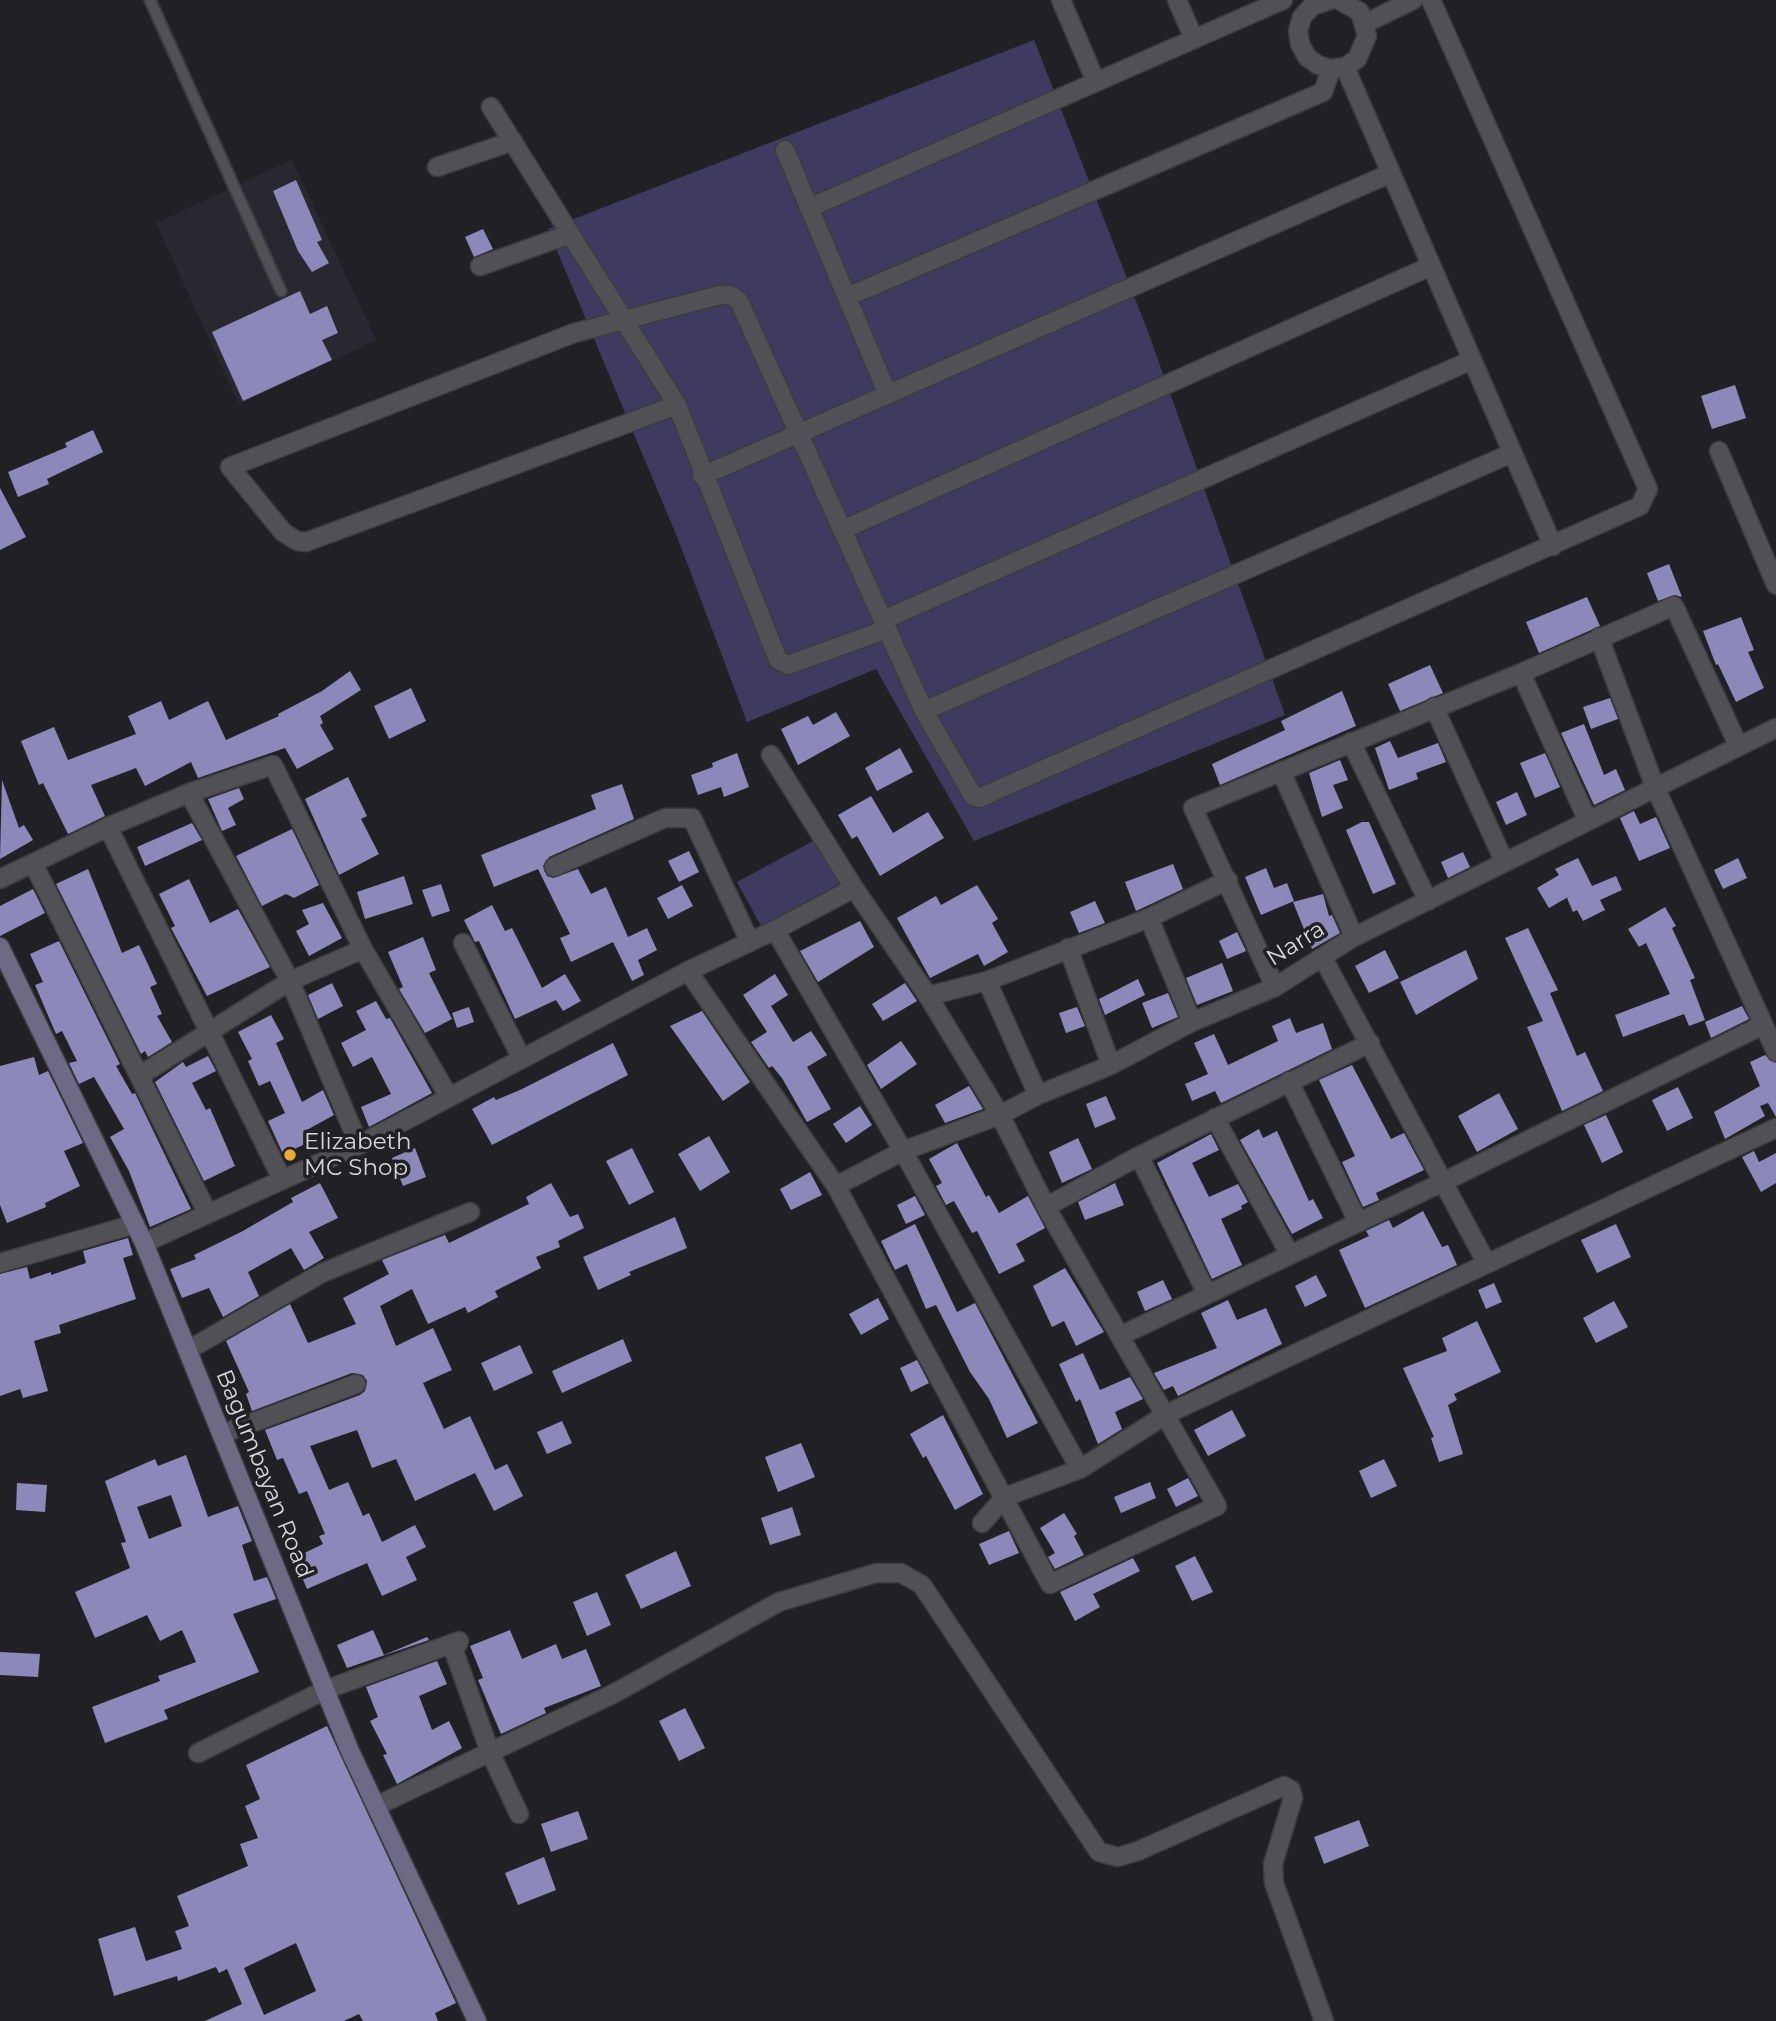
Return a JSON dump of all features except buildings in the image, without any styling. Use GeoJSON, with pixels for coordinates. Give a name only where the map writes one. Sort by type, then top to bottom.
{"type":"FeatureCollection","features":[{"type":"Feature","properties":{"kind":"street"},"geometry":{"type":"LineString","coordinates":[[1061,0],[1097,82]]}},
{"type":"Feature","properties":{"kind":"street"},"geometry":{"type":"LineString","coordinates":[[1177,0],[1194,39]]}},
{"type":"Feature","properties":{"kind":"street"},"geometry":{"type":"LineString","coordinates":[[810,208],[1284,0],[1302,17]]}},
{"type":"Feature","properties":{"kind":"street"},"geometry":{"type":"LineString","coordinates":[[1330,0],[1311,6],[1302,17],[1298,31],[1300,44],[1312,61],[1338,68],[1391,173],[1553,546]]}},
{"type":"Feature","properties":{"kind":"street"},"geometry":{"type":"LineString","coordinates":[[846,297],[1323,92],[1338,68],[1357,59],[1364,48],[1366,23],[1360,12],[1339,0]]}},
{"type":"Feature","properties":{"kind":"street"},"geometry":{"type":"LineString","coordinates":[[1366,23],[1413,0]]}},
{"type":"Feature","properties":{"kind":"street"},"geometry":{"type":"LineString","coordinates":[[677,405],[306,542],[297,541],[283,532],[230,467],[574,333],[720,295],[730,295],[738,301],[924,711],[973,796],[979,798],[1640,506],[1648,489],[1431,0]]}},
{"type":"Feature","properties":{"kind":"street"},"geometry":{"type":"LineString","coordinates":[[491,107],[677,405],[702,475],[778,660],[788,665],[885,625],[1472,360]]}},
{"type":"Feature","properties":{"kind":"street"},"geometry":{"type":"LineString","coordinates":[[437,167],[513,141]]}},
{"type":"Feature","properties":{"kind":"street"},"geometry":{"type":"LineString","coordinates":[[785,150],[888,395]]}},
{"type":"Feature","properties":{"kind":"street"},"geometry":{"type":"LineString","coordinates":[[702,475],[1391,173]]}},
{"type":"Feature","properties":{"kind":"street"},"geometry":{"type":"LineString","coordinates":[[480,266],[570,234]]}},
{"type":"Feature","properties":{"kind":"street"},"geometry":{"type":"LineString","coordinates":[[842,530],[1431,266]]}},
{"type":"Feature","properties":{"kind":"street"},"geometry":{"type":"LineString","coordinates":[[1719,451],[1776,585]]}},
{"type":"Feature","properties":{"kind":"street"},"geometry":{"type":"LineString","coordinates":[[924,711],[1512,453]]}},
{"type":"Feature","properties":{"kind":"street"},"geometry":{"type":"LineString","coordinates":[[1275,987],[1193,808],[1521,673],[1674,606],[1738,745]]}},
{"type":"Feature","properties":{"kind":"street"},"geometry":{"type":"LineString","coordinates":[[1599,637],[1655,787],[1776,1052]]}},
{"type":"Feature","properties":{"kind":"street"},"geometry":{"type":"LineString","coordinates":[[1521,673],[1587,819]]}},
{"type":"Feature","properties":{"kind":"street"},"geometry":{"type":"LineString","coordinates":[[1434,707],[1504,861]]}},
{"type":"Feature","properties":{"kind":"street","name":"Narra"},"geometry":{"type":"LineString","coordinates":[[836,1186],[903,1151],[1000,1115],[1038,1094],[1111,1065],[1192,1022],[1275,987],[1354,937],[1587,819],[1776,728]]}},
{"type":"Feature","properties":{"kind":"street"},"geometry":{"type":"LineString","coordinates":[[1351,742],[1428,901]]}},
{"type":"Feature","properties":{"kind":"street"},"geometry":{"type":"LineString","coordinates":[[688,971],[836,1186],[1050,1584],[1217,1506],[1167,1414],[1046,1207],[1000,1115],[928,996],[854,888],[771,755]]}},
{"type":"Feature","properties":{"kind":"street"},"geometry":{"type":"LineString","coordinates":[[0,879],[34,865],[108,827],[189,793],[273,765],[363,949],[449,1097]]}},
{"type":"Feature","properties":{"kind":"street"},"geometry":{"type":"LineString","coordinates":[[1281,771],[1354,937]]}},
{"type":"Feature","properties":{"kind":"street"},"geometry":{"type":"LineString","coordinates":[[189,793],[290,981],[359,1145]]}},
{"type":"Feature","properties":{"kind":"street"},"geometry":{"type":"LineString","coordinates":[[554,867],[665,818],[692,818],[750,942]]}},
{"type":"Feature","properties":{"kind":"street"},"geometry":{"type":"LineString","coordinates":[[108,827],[282,1179]]}},
{"type":"Feature","properties":{"kind":"street"},"geometry":{"type":"LineString","coordinates":[[34,865],[207,1212]]}},
{"type":"Feature","properties":{"kind":"street"},"geometry":{"type":"LineString","coordinates":[[928,996],[986,981],[1149,918],[1228,880]]}},
{"type":"Feature","properties":{"kind":"street"},"geometry":{"type":"LineString","coordinates":[[144,1243],[359,1145],[688,971],[775,930],[854,888]]}},
{"type":"Feature","properties":{"kind":"street"},"geometry":{"type":"LineString","coordinates":[[1149,918],[1192,1022]]}},
{"type":"Feature","properties":{"kind":"street"},"geometry":{"type":"LineString","coordinates":[[775,930],[903,1151],[1080,1469]]}},
{"type":"Feature","properties":{"kind":"street"},"geometry":{"type":"LineString","coordinates":[[463,943],[522,1059]]}},
{"type":"Feature","properties":{"kind":"street","name":"Bagumbayan Road"},"geometry":{"type":"LineString","coordinates":[[0,947],[144,1243],[325,1690],[477,2021]]}},
{"type":"Feature","properties":{"kind":"street"},"geometry":{"type":"LineString","coordinates":[[1068,948],[1111,1065]]}},
{"type":"Feature","properties":{"kind":"street"},"geometry":{"type":"LineString","coordinates":[[139,1076],[290,981],[363,949]]}},
{"type":"Feature","properties":{"kind":"street"},"geometry":{"type":"LineString","coordinates":[[1323,958],[1486,1262]]}},
{"type":"Feature","properties":{"kind":"street"},"geometry":{"type":"LineString","coordinates":[[986,981],[1038,1094]]}},
{"type":"Feature","properties":{"kind":"street"},"geometry":{"type":"LineString","coordinates":[[1120,1336],[1763,1025]]}},
{"type":"Feature","properties":{"kind":"street"},"geometry":{"type":"LineString","coordinates":[[1046,1207],[1139,1156],[1370,1043]]}},
{"type":"Feature","properties":{"kind":"street"},"geometry":{"type":"LineString","coordinates":[[1289,1081],[1358,1222]]}},
{"type":"Feature","properties":{"kind":"street"},"geometry":{"type":"LineString","coordinates":[[1215,1118],[1290,1255]]}},
{"type":"Feature","properties":{"kind":"street"},"geometry":{"type":"LineString","coordinates":[[982,1523],[1005,1497],[1080,1469],[1167,1414],[1776,1128]]}},
{"type":"Feature","properties":{"kind":"street"},"geometry":{"type":"LineString","coordinates":[[1139,1156],[1208,1294]]}},
{"type":"Feature","properties":{"kind":"street"},"geometry":{"type":"LineString","coordinates":[[188,1350],[322,1273],[470,1212]]}},
{"type":"Feature","properties":{"kind":"street"},"geometry":{"type":"LineString","coordinates":[[0,1263],[135,1224]]}},
{"type":"Feature","properties":{"kind":"street"},"geometry":{"type":"LineString","coordinates":[[222,1434],[356,1384]]}},
{"type":"Feature","properties":{"kind":"street"},"geometry":{"type":"LineString","coordinates":[[376,1805],[625,1688],[779,1602],[876,1573],[901,1573],[922,1585],[1099,1852],[1118,1857],[1138,1851],[1284,1786],[1291,1790],[1293,1798],[1273,1864],[1274,1883],[1324,2021]]}},
{"type":"Feature","properties":{"kind":"street"},"geometry":{"type":"LineString","coordinates":[[198,1753],[325,1690],[459,1641],[454,1651],[489,1752],[519,1814]]}},
{"type":"Feature","properties":{"kind":"lane"},"geometry":{"type":"LineString","coordinates":[[150,0],[281,291]]}},
{"type":"Feature","properties":{"kind":"shaded area"},"geometry":{"type":"Polygon","coordinates":[[[1034,40],[1148,332],[1285,715],[974,841],[876,669],[747,722],[678,539],[548,229],[1034,40]]]}},
{"type":"Feature","properties":{"kind":"shaded area"},"geometry":{"type":"Polygon","coordinates":[[[292,160],[376,340],[239,404],[156,223],[292,160]]]}},
{"type":"Feature","properties":{"kind":"shaded area"},"geometry":{"type":"Polygon","coordinates":[[[817,839],[841,883],[761,926],[737,882],[817,839]]]}},
{"type":"Feature","properties":{"kind":"place","name":"Elizabeth MC Shop"},"geometry":{"type":"Point","coordinates":[290,1155]}}]}
